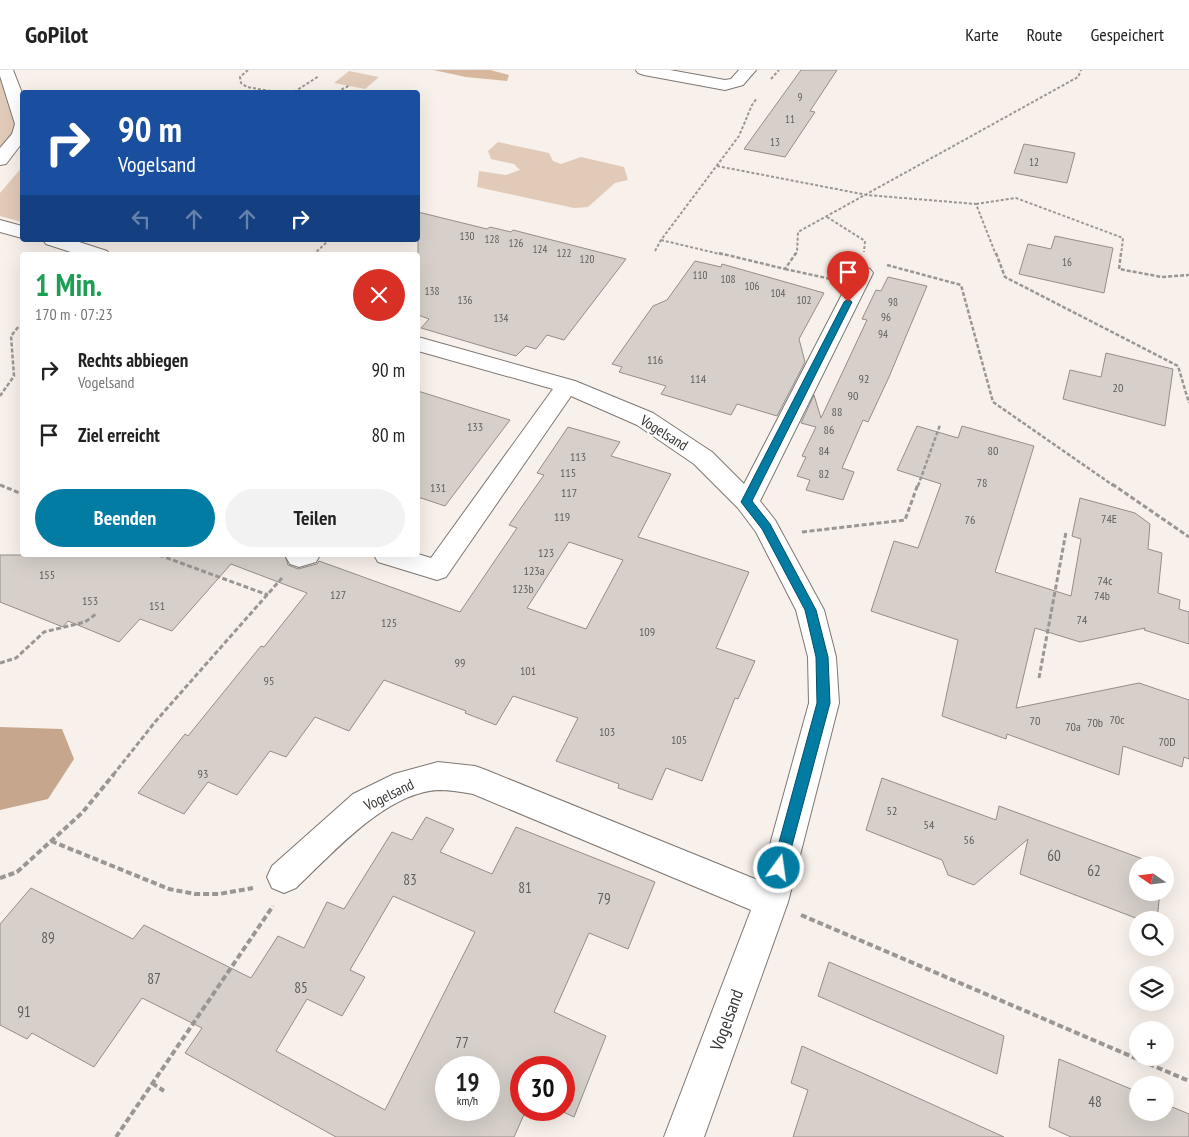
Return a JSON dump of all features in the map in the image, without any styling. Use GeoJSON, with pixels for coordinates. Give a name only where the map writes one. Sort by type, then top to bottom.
{"type":"FeatureCollection","features":[{"type":"Feature","properties":{"kind":"street"},"geometry":{"type":"LineString","coordinates":[[5,70],[12,84],[20,114]]}},
{"type":"Feature","properties":{"kind":"street"},"geometry":{"type":"LineString","coordinates":[[644,70],[725,85],[737,82],[748,70]]}},
{"type":"Feature","properties":{"kind":"street"},"geometry":{"type":"LineString","coordinates":[[0,160],[20,135]]}},
{"type":"Feature","properties":{"kind":"street"},"geometry":{"type":"LineString","coordinates":[[0,226],[20,231]]}},
{"type":"Feature","properties":{"kind":"street"},"geometry":{"type":"LineString","coordinates":[[58,242],[90,252]]}},
{"type":"Feature","properties":{"kind":"street"},"geometry":{"type":"LineString","coordinates":[[747,502],[866,270]]}},
{"type":"Feature","properties":{"kind":"street","name":"Vogelsand"},"geometry":{"type":"LineString","coordinates":[[420,345],[567,386],[645,419],[703,458],[747,502],[771,535],[810,610],[822,657],[824,703],[770,902],[684,1137]]}},
{"type":"Feature","properties":{"kind":"street"},"geometry":{"type":"LineString","coordinates":[[394,557],[437,570],[567,386]]}},
{"type":"Feature","properties":{"kind":"street","name":"Vogelsand"},"geometry":{"type":"LineString","coordinates":[[284,877],[364,804],[404,784],[438,776],[475,780],[770,902]]}},
{"type":"Feature","properties":{"kind":"path"},"geometry":{"type":"LineString","coordinates":[[248,70],[240,77],[241,82],[248,87],[265,90]]}},
{"type":"Feature","properties":{"kind":"path"},"geometry":{"type":"LineString","coordinates":[[768,84],[779,70]]}},
{"type":"Feature","properties":{"kind":"path"},"geometry":{"type":"LineString","coordinates":[[785,269],[797,252],[798,232],[867,196],[1078,77],[1081,70]]}},
{"type":"Feature","properties":{"kind":"path"},"geometry":{"type":"LineString","coordinates":[[297,90],[319,76]]}},
{"type":"Feature","properties":{"kind":"path"},"geometry":{"type":"LineString","coordinates":[[341,90],[350,85]]}},
{"type":"Feature","properties":{"kind":"path"},"geometry":{"type":"LineString","coordinates":[[655,251],[661,240],[739,136],[752,105],[757,98]]}},
{"type":"Feature","properties":{"kind":"path"},"geometry":{"type":"LineString","coordinates":[[717,166],[867,196],[976,204],[1016,198],[1124,238],[1119,269],[1168,278],[1189,275]]}},
{"type":"Feature","properties":{"kind":"path"},"geometry":{"type":"LineString","coordinates":[[976,204],[1006,277],[1178,366],[1189,403]]}},
{"type":"Feature","properties":{"kind":"path"},"geometry":{"type":"LineString","coordinates":[[827,217],[865,241],[866,270]]}},
{"type":"Feature","properties":{"kind":"path"},"geometry":{"type":"LineString","coordinates":[[661,240],[785,269],[866,270],[961,285],[993,402],[1189,536]]}},
{"type":"Feature","properties":{"kind":"path"},"geometry":{"type":"LineString","coordinates":[[316,252],[328,242]]}},
{"type":"Feature","properties":{"kind":"path"},"geometry":{"type":"LineString","coordinates":[[0,396],[14,376],[10,336],[19,326]]}},
{"type":"Feature","properties":{"kind":"path"},"geometry":{"type":"LineString","coordinates":[[771,535],[905,520],[940,425]]}},
{"type":"Feature","properties":{"kind":"path"},"geometry":{"type":"LineString","coordinates":[[0,485],[20,493]]}},
{"type":"Feature","properties":{"kind":"path"},"geometry":{"type":"LineString","coordinates":[[1039,678],[1066,532]]}},
{"type":"Feature","properties":{"kind":"path"},"geometry":{"type":"LineString","coordinates":[[164,557],[268,595]]}},
{"type":"Feature","properties":{"kind":"path"},"geometry":{"type":"LineString","coordinates":[[0,878],[17,872],[82,813],[117,772],[155,722],[302,557]]}},
{"type":"Feature","properties":{"kind":"path"},"geometry":{"type":"LineString","coordinates":[[0,663],[16,658],[44,632],[85,622],[96,614]]}},
{"type":"Feature","properties":{"kind":"path"},"geometry":{"type":"LineString","coordinates":[[51,841],[169,888],[195,894],[219,894],[264,886],[284,877]]}},
{"type":"Feature","properties":{"kind":"path"},"geometry":{"type":"LineString","coordinates":[[116,1137],[281,894],[284,877]]}},
{"type":"Feature","properties":{"kind":"path"},"geometry":{"type":"LineString","coordinates":[[770,902],[1189,1081]]}},
{"type":"Feature","properties":{"kind":"path"},"geometry":{"type":"LineString","coordinates":[[152,1083],[164,1091]]}},
{"type":"Feature","properties":{"kind":"shaded area"},"geometry":{"type":"Polygon","coordinates":[[[0,70],[20,108],[20,136],[0,160],[0,70]]]}},
{"type":"Feature","properties":{"kind":"shaded area"},"geometry":{"type":"Polygon","coordinates":[[[433,70],[490,70],[509,75],[507,81],[466,77],[433,70]]]}},
{"type":"Feature","properties":{"kind":"shaded area"},"geometry":{"type":"Polygon","coordinates":[[[349,71],[379,77],[365,89],[334,83],[349,71]]]}},
{"type":"Feature","properties":{"kind":"shaded area"},"geometry":{"type":"Polygon","coordinates":[[[498,142],[549,153],[553,161],[561,164],[581,157],[624,167],[628,180],[615,183],[588,207],[574,208],[477,187],[479,171],[506,175],[520,170],[514,164],[491,159],[488,151],[498,142]]]}},
{"type":"Feature","properties":{"kind":"shaded area"},"geometry":{"type":"Polygon","coordinates":[[[20,169],[20,221],[0,216],[0,193],[20,169]]]}},
{"type":"Feature","properties":{"kind":"shaded area"},"geometry":{"type":"Polygon","coordinates":[[[0,727],[62,729],[74,759],[48,799],[0,810],[0,727]]]}},
{"type":"Feature","properties":{"kind":"building"},"geometry":{"type":"Polygon","coordinates":[[[801,70],[837,70],[810,111],[815,112],[785,157],[744,149],[801,70]]]}},
{"type":"Feature","properties":{"kind":"building"},"geometry":{"type":"Polygon","coordinates":[[[1024,144],[1075,153],[1067,183],[1014,173],[1024,144]]]}},
{"type":"Feature","properties":{"kind":"building"},"geometry":{"type":"Polygon","coordinates":[[[420,212],[487,229],[490,227],[511,232],[513,230],[626,259],[564,340],[547,335],[536,349],[526,346],[516,356],[421,328],[429,319],[420,316],[420,252],[418,252],[420,212]]]}},
{"type":"Feature","properties":{"kind":"building"},"geometry":{"type":"Polygon","coordinates":[[[1055,236],[1113,248],[1104,293],[1019,274],[1028,244],[1051,249],[1055,236]]]}},
{"type":"Feature","properties":{"kind":"building"},"geometry":{"type":"Polygon","coordinates":[[[695,261],[721,267],[722,264],[824,293],[799,339],[805,362],[777,416],[737,404],[731,415],[661,394],[666,386],[619,372],[622,367],[612,364],[653,306],[667,300],[695,261]]]}},
{"type":"Feature","properties":{"kind":"building"},"geometry":{"type":"Polygon","coordinates":[[[888,277],[927,286],[868,422],[863,420],[842,468],[854,472],[843,500],[806,490],[810,480],[797,476],[806,457],[802,456],[816,427],[801,423],[814,395],[821,418],[867,320],[862,319],[876,290],[881,291],[888,277]]]}},
{"type":"Feature","properties":{"kind":"building"},"geometry":{"type":"Polygon","coordinates":[[[1106,353],[1173,369],[1165,426],[1063,399],[1070,370],[1101,377],[1106,353]]]}},
{"type":"Feature","properties":{"kind":"building"},"geometry":{"type":"Polygon","coordinates":[[[420,392],[510,420],[445,506],[420,498],[420,392]]]}},
{"type":"Feature","properties":{"kind":"building"},"geometry":{"type":"Polygon","coordinates":[[[917,426],[958,438],[962,426],[1034,446],[995,572],[1071,596],[1081,539],[1072,536],[1080,498],[1135,513],[1150,524],[1148,549],[1162,553],[1158,593],[1180,600],[1179,609],[1189,612],[1189,644],[1144,630],[1145,628],[1080,642],[1035,628],[1016,708],[1139,683],[1189,700],[1189,759],[1184,757],[1182,767],[1123,746],[1119,775],[1007,734],[1006,739],[942,716],[958,640],[871,611],[894,541],[918,548],[941,484],[897,470],[917,426]]]}},
{"type":"Feature","properties":{"kind":"building"},"geometry":{"type":"Polygon","coordinates":[[[568,427],[620,442],[611,456],[671,474],[638,537],[749,572],[716,648],[755,661],[738,699],[735,698],[702,781],[666,768],[652,800],[618,788],[619,784],[556,761],[578,718],[513,696],[496,725],[465,713],[466,711],[384,680],[349,731],[315,717],[286,757],[270,751],[237,795],[208,782],[184,814],[138,793],[185,734],[188,736],[307,593],[231,564],[172,631],[140,619],[119,642],[68,621],[63,627],[0,602],[0,555],[20,555],[20,557],[286,557],[288,565],[298,569],[317,564],[319,561],[460,612],[517,528],[509,525],[544,475],[537,473],[568,427]],[[569,542],[527,608],[586,629],[623,560],[569,542]]]}},
{"type":"Feature","properties":{"kind":"building"},"geometry":{"type":"Polygon","coordinates":[[[882,778],[996,820],[999,806],[1135,856],[1129,856],[1129,901],[1159,901],[1158,911],[1129,911],[1129,915],[1020,874],[1028,839],[974,885],[948,875],[942,860],[866,830],[882,778]]]}},
{"type":"Feature","properties":{"kind":"building"},"geometry":{"type":"Polygon","coordinates":[[[426,817],[454,829],[440,852],[492,874],[516,827],[655,882],[628,949],[589,933],[554,1012],[606,1036],[575,1114],[575,1056],[510,1056],[510,1121],[521,1121],[514,1137],[336,1137],[185,1053],[202,1028],[142,998],[94,1067],[32,1033],[27,1039],[0,1025],[0,924],[31,888],[133,939],[144,925],[251,978],[278,936],[304,948],[327,902],[344,909],[392,832],[412,840],[426,817]],[[393,896],[350,970],[365,977],[342,1016],[307,999],[276,1051],[385,1110],[475,932],[393,896]]]}},
{"type":"Feature","properties":{"kind":"building"},"geometry":{"type":"Polygon","coordinates":[[[829,962],[1004,1036],[997,1074],[818,996],[829,962]]]}},
{"type":"Feature","properties":{"kind":"building"},"geometry":{"type":"Polygon","coordinates":[[[802,1046],[1004,1137],[793,1137],[808,1090],[791,1083],[802,1046]]]}},
{"type":"Feature","properties":{"kind":"building"},"geometry":{"type":"Polygon","coordinates":[[[1059,1059],[1129,1088],[1129,1121],[1174,1121],[1174,1108],[1189,1114],[1189,1137],[1071,1137],[1049,1127],[1059,1059]]]}},
{"type":"Feature","properties":{"kind":"route"},"geometry":{"type":"LineString","coordinates":[[779,868],[824,703],[822,657],[810,610],[766,527],[747,502],[848,302]]}}]}
